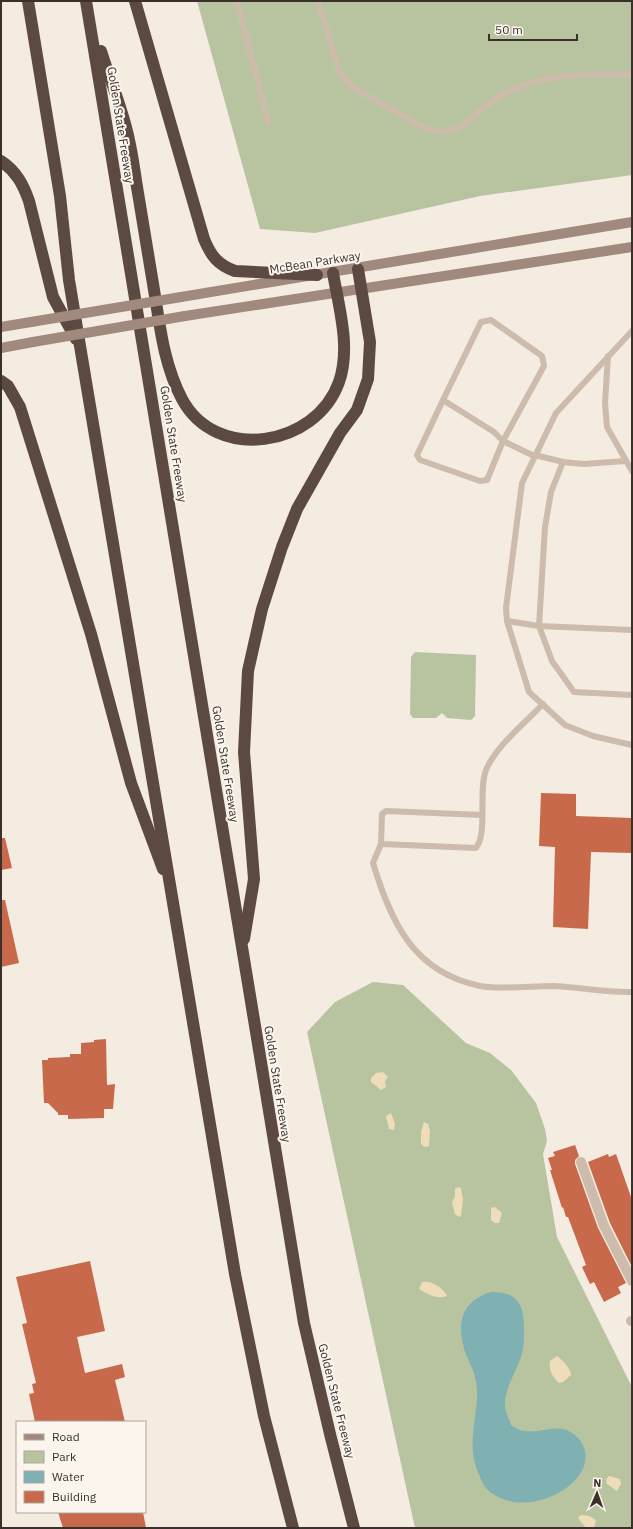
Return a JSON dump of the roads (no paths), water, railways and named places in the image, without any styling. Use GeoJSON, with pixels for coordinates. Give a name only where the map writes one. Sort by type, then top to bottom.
{"type":"FeatureCollection","features":[{"type":"Feature","properties":{"kind":"highway"},"geometry":{"type":"LineString","coordinates":[[28,1],[60,196],[69,280],[235,1274],[264,1416],[293,1528]]}},
{"type":"Feature","properties":{"kind":"highway"},"geometry":{"type":"LineString","coordinates":[[135,1],[204,239],[210,252],[223,267],[235,271],[317,275]]}},
{"type":"Feature","properties":{"kind":"highway"},"geometry":{"type":"LineString","coordinates":[[87,7],[129,140],[162,338],[172,378],[182,400],[196,418],[213,430],[235,439],[257,441],[280,437],[300,429],[318,414],[332,398],[343,367],[344,349],[333,273]]}},
{"type":"Feature","properties":{"kind":"highway","name":"Golden State Freeway"},"geometry":{"type":"LineString","coordinates":[[87,7],[304,1323],[354,1528]]}},
{"type":"Feature","properties":{"kind":"highway"},"geometry":{"type":"LineString","coordinates":[[1,161],[15,173],[24,186],[53,297],[81,349]]}},
{"type":"Feature","properties":{"kind":"highway"},"geometry":{"type":"LineString","coordinates":[[243,950],[254,879],[244,752],[248,671],[262,609],[300,502],[340,433],[357,410],[368,379],[370,342],[358,269]]}},
{"type":"Feature","properties":{"kind":"highway"},"geometry":{"type":"LineString","coordinates":[[1,381],[8,386],[20,407],[91,634],[131,783],[173,896]]}},
{"type":"Feature","properties":{"kind":"main road","name":"McBean Parkway"},"geometry":{"type":"LineString","coordinates":[[1,327],[358,269],[632,222]]}},
{"type":"Feature","properties":{"kind":"main road"},"geometry":{"type":"LineString","coordinates":[[1,348],[185,316],[632,247]]}},
{"type":"Feature","properties":{"kind":"street"},"geometry":{"type":"LineString","coordinates":[[580,1162],[604,1226],[632,1281]]}},
{"type":"Feature","properties":{"kind":"lane"},"geometry":{"type":"LineString","coordinates":[[238,1],[268,122]]}},
{"type":"Feature","properties":{"kind":"lane"},"geometry":{"type":"LineString","coordinates":[[318,1],[339,71],[352,87],[427,129],[444,132],[456,129],[465,124],[484,107],[501,95],[532,82],[565,76],[605,74],[632,75]]}},
{"type":"Feature","properties":{"kind":"lane"},"geometry":{"type":"LineString","coordinates":[[491,320],[542,356],[544,360],[544,366],[503,441],[487,480],[480,481],[420,460],[417,455],[481,322],[491,320]]}},
{"type":"Feature","properties":{"kind":"lane"},"geometry":{"type":"LineString","coordinates":[[632,330],[556,413],[522,483],[506,608],[507,621],[529,692],[565,726],[593,736],[632,745]]}},
{"type":"Feature","properties":{"kind":"lane"},"geometry":{"type":"LineString","coordinates":[[608,356],[605,403],[607,427],[632,471]]}},
{"type":"Feature","properties":{"kind":"lane"},"geometry":{"type":"LineString","coordinates":[[443,400],[494,432],[503,441],[535,455],[563,462],[584,464],[625,461]]}},
{"type":"Feature","properties":{"kind":"lane"},"geometry":{"type":"LineString","coordinates":[[563,462],[551,492],[545,527],[539,626],[552,661],[574,692],[632,696]]}},
{"type":"Feature","properties":{"kind":"lane"},"geometry":{"type":"LineString","coordinates":[[507,621],[539,626],[632,630]]}},
{"type":"Feature","properties":{"kind":"lane"},"geometry":{"type":"LineString","coordinates":[[381,844],[476,848],[479,844],[482,815],[482,786],[486,770],[495,754],[542,704]]}},
{"type":"Feature","properties":{"kind":"lane"},"geometry":{"type":"LineString","coordinates":[[482,815],[386,811],[382,814],[381,844],[373,863],[390,913],[400,932],[424,959],[451,976],[481,986],[555,986],[632,992]]}},
{"type":"Feature","properties":{"kind":"water"},"geometry":{"type":"Polygon","coordinates":[[[491,1292],[508,1294],[513,1297],[518,1301],[523,1313],[523,1351],[505,1400],[505,1409],[511,1425],[520,1430],[528,1431],[562,1429],[570,1432],[578,1438],[585,1453],[583,1468],[574,1482],[559,1493],[541,1500],[521,1503],[502,1499],[485,1487],[474,1461],[473,1430],[477,1387],[463,1344],[461,1333],[462,1322],[464,1313],[470,1304],[479,1297],[491,1292]]]}}]}
